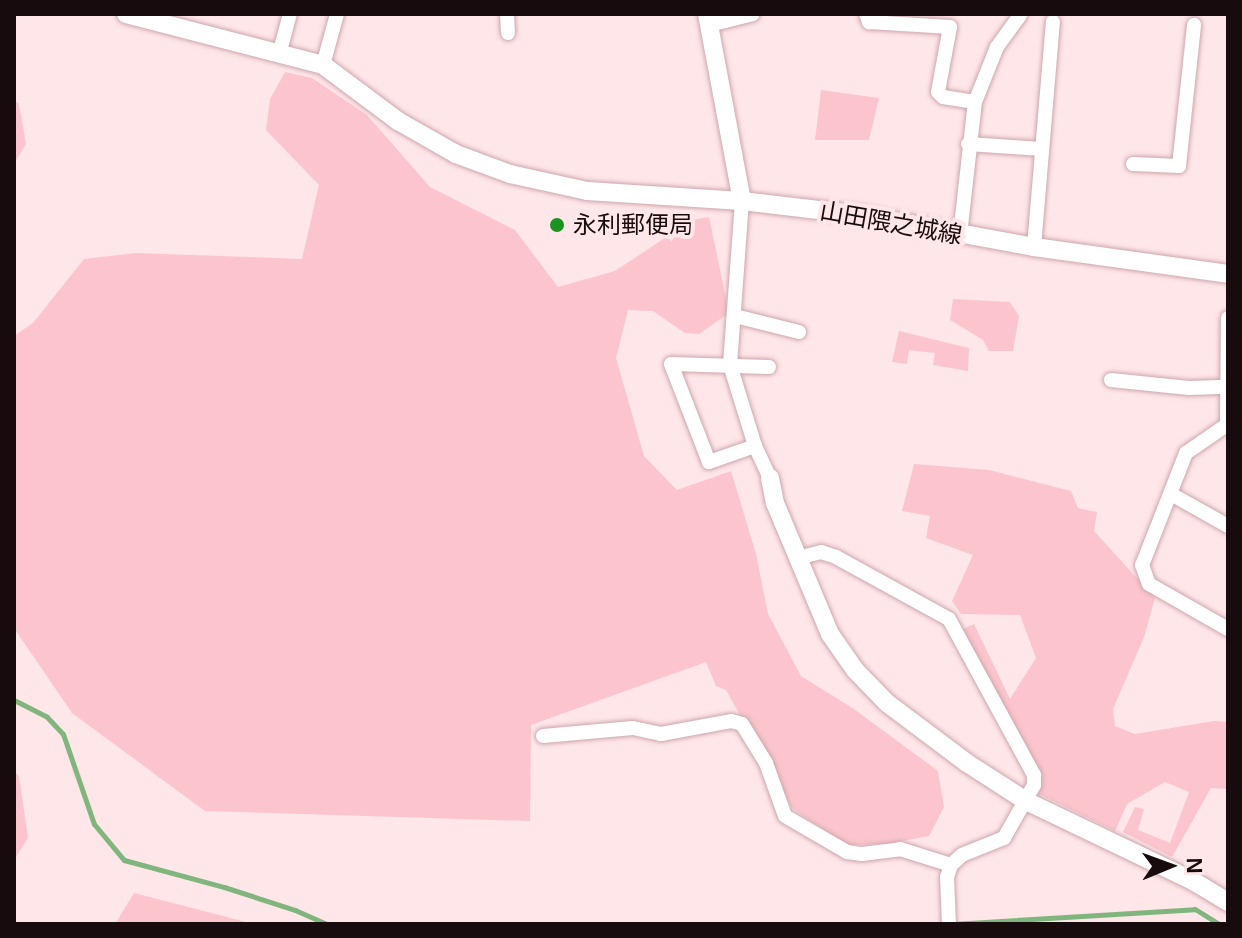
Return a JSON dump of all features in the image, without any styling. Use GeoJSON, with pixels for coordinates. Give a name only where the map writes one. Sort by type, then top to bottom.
{"type":"FeatureCollection","features":[{"type":"Feature","properties":{"kind":"street","name":"山田隈之城線"},"geometry":{"type":"LineString","coordinates":[[126,14],[280,51],[323,65],[398,121],[456,154],[510,174],[587,191],[742,201],[861,215],[1034,247],[1228,274]]}},
{"type":"Feature","properties":{"kind":"street"},"geometry":{"type":"LineString","coordinates":[[280,51],[290,14]]}},
{"type":"Feature","properties":{"kind":"street"},"geometry":{"type":"LineString","coordinates":[[323,65],[337,14]]}},
{"type":"Feature","properties":{"kind":"street"},"geometry":{"type":"LineString","coordinates":[[507,14],[508,33]]}},
{"type":"Feature","properties":{"kind":"street"},"geometry":{"type":"LineString","coordinates":[[753,14],[708,19],[742,201],[730,365],[755,446],[770,478],[775,503],[830,634],[855,670],[887,703],[967,763],[1026,801],[1193,881],[1228,902]]}},
{"type":"Feature","properties":{"kind":"street"},"geometry":{"type":"LineString","coordinates":[[866,14],[869,22],[950,27],[938,92],[943,97],[975,102]]}},
{"type":"Feature","properties":{"kind":"street"},"geometry":{"type":"LineString","coordinates":[[960,235],[975,102],[997,47],[1020,15]]}},
{"type":"Feature","properties":{"kind":"street"},"geometry":{"type":"LineString","coordinates":[[1034,247],[1053,22]]}},
{"type":"Feature","properties":{"kind":"street"},"geometry":{"type":"LineString","coordinates":[[1133,164],[1179,166],[1194,25]]}},
{"type":"Feature","properties":{"kind":"street"},"geometry":{"type":"LineString","coordinates":[[968,144],[1042,149]]}},
{"type":"Feature","properties":{"kind":"street"},"geometry":{"type":"LineString","coordinates":[[735,316],[799,332]]}},
{"type":"Feature","properties":{"kind":"street"},"geometry":{"type":"LineString","coordinates":[[1228,318],[1228,424],[1186,453],[1142,565],[1149,584],[1228,629]]}},
{"type":"Feature","properties":{"kind":"street"},"geometry":{"type":"LineString","coordinates":[[755,446],[709,462],[671,364],[769,367]]}},
{"type":"Feature","properties":{"kind":"street"},"geometry":{"type":"LineString","coordinates":[[1111,380],[1189,388],[1226,387]]}},
{"type":"Feature","properties":{"kind":"street"},"geometry":{"type":"LineString","coordinates":[[1171,494],[1228,526]]}},
{"type":"Feature","properties":{"kind":"street"},"geometry":{"type":"LineString","coordinates":[[797,558],[821,552],[836,557],[949,619],[1034,775],[1034,785],[1004,838],[962,855],[951,865],[947,877],[949,921]]}},
{"type":"Feature","properties":{"kind":"street"},"geometry":{"type":"LineString","coordinates":[[543,736],[633,728],[661,734],[731,721],[742,724],[766,763],[785,816],[847,852],[862,854],[900,849],[951,865]]}},
{"type":"Feature","properties":{"kind":"shaded area"},"geometry":{"type":"Polygon","coordinates":[[[285,72],[312,78],[367,115],[430,187],[515,230],[558,287],[615,271],[692,220],[709,217],[729,313],[699,334],[685,333],[653,311],[628,310],[616,358],[644,456],[677,490],[731,471],[756,554],[768,614],[801,676],[854,709],[938,771],[944,807],[929,836],[886,844],[846,845],[792,808],[726,690],[716,686],[706,662],[531,725],[530,821],[205,811],[72,713],[14,628],[14,336],[33,323],[84,259],[136,253],[302,259],[319,185],[266,130],[270,99],[285,72]]]}},
{"type":"Feature","properties":{"kind":"shaded area"},"geometry":{"type":"Polygon","coordinates":[[[821,90],[879,98],[869,140],[815,140],[821,90]]]}},
{"type":"Feature","properties":{"kind":"shaded area"},"geometry":{"type":"Polygon","coordinates":[[[14,101],[19,104],[26,144],[14,164],[14,101]]]}},
{"type":"Feature","properties":{"kind":"shaded area"},"geometry":{"type":"Polygon","coordinates":[[[953,299],[1010,302],[1019,316],[1013,351],[989,351],[983,340],[950,320],[953,299]]]}},
{"type":"Feature","properties":{"kind":"shaded area"},"geometry":{"type":"Polygon","coordinates":[[[899,331],[969,348],[968,371],[933,365],[935,353],[909,350],[907,364],[892,362],[899,331]]]}},
{"type":"Feature","properties":{"kind":"shaded area"},"geometry":{"type":"Polygon","coordinates":[[[914,464],[989,470],[1071,491],[1078,508],[1097,512],[1094,531],[1155,598],[1144,637],[1113,709],[1115,726],[1135,734],[1214,721],[1228,722],[1228,789],[1211,788],[1172,857],[1123,832],[1135,807],[1144,809],[1138,830],[1170,843],[1189,792],[1165,782],[1127,804],[1115,831],[1039,794],[1040,776],[963,629],[974,624],[1010,699],[1036,658],[1020,615],[961,614],[952,601],[973,555],[926,538],[930,516],[902,511],[914,464]]]}},
{"type":"Feature","properties":{"kind":"shaded area"},"geometry":{"type":"Polygon","coordinates":[[[14,772],[19,776],[28,838],[14,860],[14,772]]]}},
{"type":"Feature","properties":{"kind":"shaded area"},"geometry":{"type":"Polygon","coordinates":[[[134,893],[254,924],[115,924],[134,893]]]}},
{"type":"Feature","properties":{"kind":"waterway"},"geometry":{"type":"LineString","coordinates":[[14,700],[47,717],[63,734],[94,824],[124,860],[224,887],[295,910],[326,924]]}},
{"type":"Feature","properties":{"kind":"waterway"},"geometry":{"type":"LineString","coordinates":[[952,924],[1195,909],[1219,924]]}},
{"type":"Feature","properties":{"kind":"place","name":"永利郵便局"},"geometry":{"type":"Point","coordinates":[557,225]}}]}
